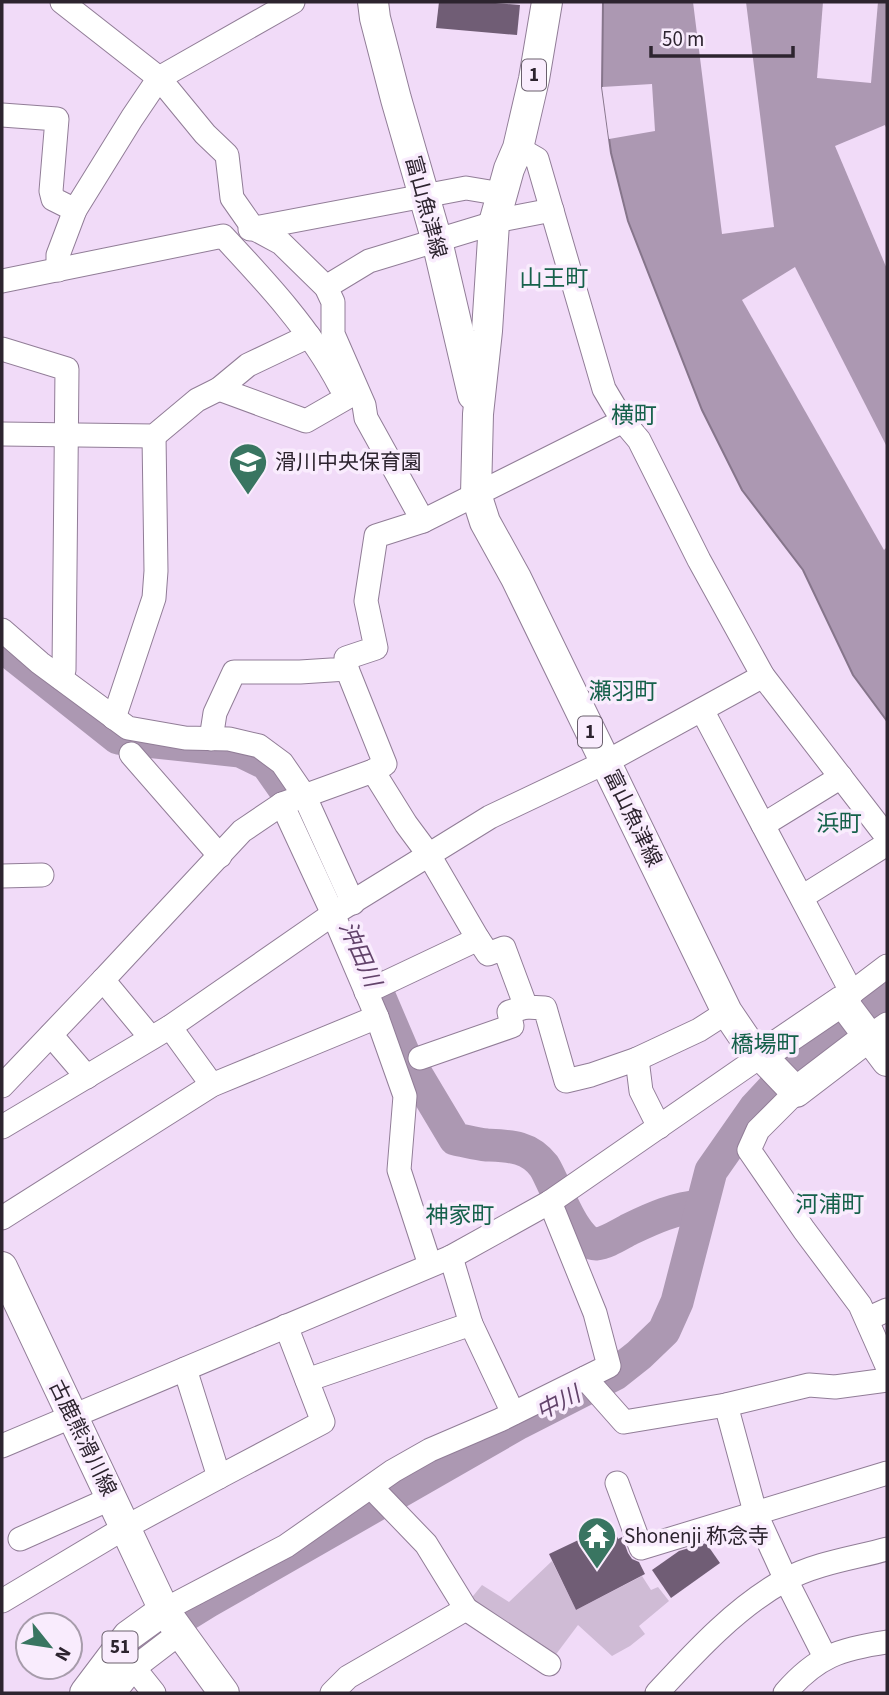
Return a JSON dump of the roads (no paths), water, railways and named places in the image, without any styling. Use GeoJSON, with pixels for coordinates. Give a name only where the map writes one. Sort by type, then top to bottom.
{"type":"FeatureCollection","features":[{"type":"Feature","properties":{"kind":"main road","name":"富山魚津線"},"geometry":{"type":"LineString","coordinates":[[373,2],[396,99],[437,241],[478,414]]}},
{"type":"Feature","properties":{"kind":"main road","name":"富山魚津線"},"geometry":{"type":"LineString","coordinates":[[547,2],[534,79],[518,148],[497,213],[478,414],[476,494],[485,522],[516,578],[727,1012],[746,1040],[796,1092]]}},
{"type":"Feature","properties":{"kind":"main road"},"geometry":{"type":"LineString","coordinates":[[761,1056],[847,997],[878,1031],[887,1061]]}},
{"type":"Feature","properties":{"kind":"main road"},"geometry":{"type":"LineString","coordinates":[[796,1092],[878,1031]]}},
{"type":"Feature","properties":{"kind":"main road","name":"古鹿熊滑川線"},"geometry":{"type":"LineString","coordinates":[[2,1267],[173,1621],[224,1693]]}},
{"type":"Feature","properties":{"kind":"main road","name":"51"},"geometry":{"type":"LineString","coordinates":[[85,1693],[128,1636],[173,1621]]}},
{"type":"Feature","properties":{"kind":"street"},"geometry":{"type":"LineString","coordinates":[[62,2],[159,78],[226,155],[232,198],[253,228],[282,243],[326,286],[333,303],[332,334],[353,396]]}},
{"type":"Feature","properties":{"kind":"street"},"geometry":{"type":"LineString","coordinates":[[58,270],[58,255],[75,210],[159,78],[293,2]]}},
{"type":"Feature","properties":{"kind":"street"},"geometry":{"type":"LineString","coordinates":[[2,115],[57,119],[51,191],[53,199],[75,210]]}},
{"type":"Feature","properties":{"kind":"street"},"geometry":{"type":"LineString","coordinates":[[518,148],[537,159],[604,389],[623,421],[639,440],[699,560],[763,676],[887,837]]}},
{"type":"Feature","properties":{"kind":"street"},"geometry":{"type":"LineString","coordinates":[[2,281],[253,228],[466,188],[497,213]]}},
{"type":"Feature","properties":{"kind":"street"},"geometry":{"type":"LineString","coordinates":[[326,286],[369,261],[437,241],[497,213],[552,210]]}},
{"type":"Feature","properties":{"kind":"street"},"geometry":{"type":"LineString","coordinates":[[223,236],[256,271],[309,336],[353,396],[423,521]]}},
{"type":"Feature","properties":{"kind":"street"},"geometry":{"type":"LineString","coordinates":[[2,434],[154,436],[197,400],[219,389],[248,365],[309,336]]}},
{"type":"Feature","properties":{"kind":"street"},"geometry":{"type":"LineString","coordinates":[[2,349],[66,369],[64,670],[61,678]]}},
{"type":"Feature","properties":{"kind":"street"},"geometry":{"type":"LineString","coordinates":[[219,389],[306,421],[353,396]]}},
{"type":"Feature","properties":{"kind":"street"},"geometry":{"type":"LineString","coordinates":[[2,1086],[242,831],[282,804],[373,771],[385,764],[346,668],[346,658],[376,648],[366,601],[376,536],[423,521],[623,421]]}},
{"type":"Feature","properties":{"kind":"street"},"geometry":{"type":"LineString","coordinates":[[114,718],[154,598],[154,436]]}},
{"type":"Feature","properties":{"kind":"street"},"geometry":{"type":"LineString","coordinates":[[2,630],[128,728],[185,738],[229,739],[259,746],[282,763],[304,795],[343,909],[366,992],[404,1096],[399,1170],[513,1413]]}},
{"type":"Feature","properties":{"kind":"street"},"geometry":{"type":"LineString","coordinates":[[211,739],[215,713],[234,672],[300,672],[346,668]]}},
{"type":"Feature","properties":{"kind":"street"},"geometry":{"type":"LineString","coordinates":[[2,1127],[161,1032],[343,909],[490,817],[606,762],[763,676]]}},
{"type":"Feature","properties":{"kind":"street"},"geometry":{"type":"LineString","coordinates":[[702,710],[802,897],[847,997],[887,966]]}},
{"type":"Feature","properties":{"kind":"street"},"geometry":{"type":"LineString","coordinates":[[131,754],[220,856]]}},
{"type":"Feature","properties":{"kind":"street"},"geometry":{"type":"LineString","coordinates":[[373,771],[429,855],[488,954],[505,948],[526,1007]]}},
{"type":"Feature","properties":{"kind":"street"},"geometry":{"type":"LineString","coordinates":[[763,825],[841,777]]}},
{"type":"Feature","properties":{"kind":"street"},"geometry":{"type":"LineString","coordinates":[[282,804],[343,909]]}},
{"type":"Feature","properties":{"kind":"street"},"geometry":{"type":"LineString","coordinates":[[802,897],[887,844]]}},
{"type":"Feature","properties":{"kind":"street"},"geometry":{"type":"LineString","coordinates":[[2,876],[42,875]]}},
{"type":"Feature","properties":{"kind":"street"},"geometry":{"type":"LineString","coordinates":[[366,992],[478,939]]}},
{"type":"Feature","properties":{"kind":"street"},"geometry":{"type":"LineString","coordinates":[[103,980],[161,1032],[212,1085]]}},
{"type":"Feature","properties":{"kind":"street"},"geometry":{"type":"LineString","coordinates":[[421,1058],[512,1026],[509,1012],[526,1007],[545,1008],[566,1081],[637,1059],[699,1030],[727,1012]]}},
{"type":"Feature","properties":{"kind":"street"},"geometry":{"type":"LineString","coordinates":[[2,1218],[212,1085],[377,1017]]}},
{"type":"Feature","properties":{"kind":"street"},"geometry":{"type":"LineString","coordinates":[[51,1035],[87,1077]]}},
{"type":"Feature","properties":{"kind":"street"},"geometry":{"type":"LineString","coordinates":[[2,1446],[441,1261],[550,1202],[761,1056]]}},
{"type":"Feature","properties":{"kind":"street"},"geometry":{"type":"LineString","coordinates":[[637,1059],[641,1091],[659,1127]]}},
{"type":"Feature","properties":{"kind":"street"},"geometry":{"type":"LineString","coordinates":[[796,1092],[758,1130],[749,1150],[810,1239],[860,1305],[877,1314],[887,1366]]}},
{"type":"Feature","properties":{"kind":"street"},"geometry":{"type":"LineString","coordinates":[[114,1693],[173,1621],[393,1472],[430,1450],[609,1366],[595,1313],[550,1202]]}},
{"type":"Feature","properties":{"kind":"street"},"geometry":{"type":"LineString","coordinates":[[307,1380],[471,1324]]}},
{"type":"Feature","properties":{"kind":"street"},"geometry":{"type":"LineString","coordinates":[[2,1601],[126,1527],[323,1422],[286,1326]]}},
{"type":"Feature","properties":{"kind":"street"},"geometry":{"type":"LineString","coordinates":[[185,1369],[219,1477]]}},
{"type":"Feature","properties":{"kind":"street"},"geometry":{"type":"LineString","coordinates":[[586,1378],[624,1422],[726,1405],[809,1385],[835,1387],[887,1380]]}},
{"type":"Feature","properties":{"kind":"street"},"geometry":{"type":"LineString","coordinates":[[726,1405],[755,1512],[825,1657]]}},
{"type":"Feature","properties":{"kind":"street"},"geometry":{"type":"LineString","coordinates":[[617,1483],[641,1548],[679,1539],[755,1512],[887,1473]]}},
{"type":"Feature","properties":{"kind":"street"},"geometry":{"type":"LineString","coordinates":[[372,1488],[426,1544],[466,1609],[549,1664]]}},
{"type":"Feature","properties":{"kind":"street"},"geometry":{"type":"LineString","coordinates":[[20,1539],[112,1499]]}},
{"type":"Feature","properties":{"kind":"street"},"geometry":{"type":"LineString","coordinates":[[657,1693],[692,1655],[738,1612],[786,1580],[815,1568],[887,1549]]}},
{"type":"Feature","properties":{"kind":"street"},"geometry":{"type":"LineString","coordinates":[[339,1691],[348,1677],[466,1609]]}},
{"type":"Feature","properties":{"kind":"street"},"geometry":{"type":"LineString","coordinates":[[785,1693],[825,1657],[856,1647],[887,1642]]}},
{"type":"Feature","properties":{"kind":"street"},"geometry":{"type":"LineString","coordinates":[[134,1668],[154,1693]]}},
{"type":"Feature","properties":{"kind":"waterway","name":"沖田川"},"geometry":{"type":"LineString","coordinates":[[2,646],[118,738],[240,751],[267,764],[295,804],[306,829]]}},
{"type":"Feature","properties":{"kind":"waterway","name":"沖田川"},"geometry":{"type":"LineString","coordinates":[[374,984],[403,1052],[455,1139],[511,1147],[532,1154],[544,1166],[573,1224],[588,1241],[596,1244],[605,1242],[664,1214],[701,1206]]}},
{"type":"Feature","properties":{"kind":"waterway","name":"中川"},"geometry":{"type":"LineString","coordinates":[[107,1686],[131,1655],[165,1628],[519,1423],[615,1374],[639,1355],[664,1331],[677,1302],[711,1171],[755,1108],[779,1082],[887,999]]}},
{"type":"Feature","properties":{"kind":"place","name":"滑川中央保育園"},"geometry":{"type":"Point","coordinates":[248,496]}},
{"type":"Feature","properties":{"kind":"place","name":"Shonenji 称念寺"},"geometry":{"type":"Point","coordinates":[597,1570]}},
{"type":"Feature","properties":{"kind":"district","name":"山王町"},"geometry":{"type":"Point","coordinates":[554,278]}},
{"type":"Feature","properties":{"kind":"district","name":"横町"},"geometry":{"type":"Point","coordinates":[634,415]}},
{"type":"Feature","properties":{"kind":"district","name":"瀬羽町"},"geometry":{"type":"Point","coordinates":[623,691]}},
{"type":"Feature","properties":{"kind":"district","name":"浜町"},"geometry":{"type":"Point","coordinates":[839,823]}},
{"type":"Feature","properties":{"kind":"district","name":"橋場町"},"geometry":{"type":"Point","coordinates":[765,1044]}},
{"type":"Feature","properties":{"kind":"district","name":"河浦町"},"geometry":{"type":"Point","coordinates":[830,1204]}},
{"type":"Feature","properties":{"kind":"district","name":"神家町"},"geometry":{"type":"Point","coordinates":[460,1215]}}]}
